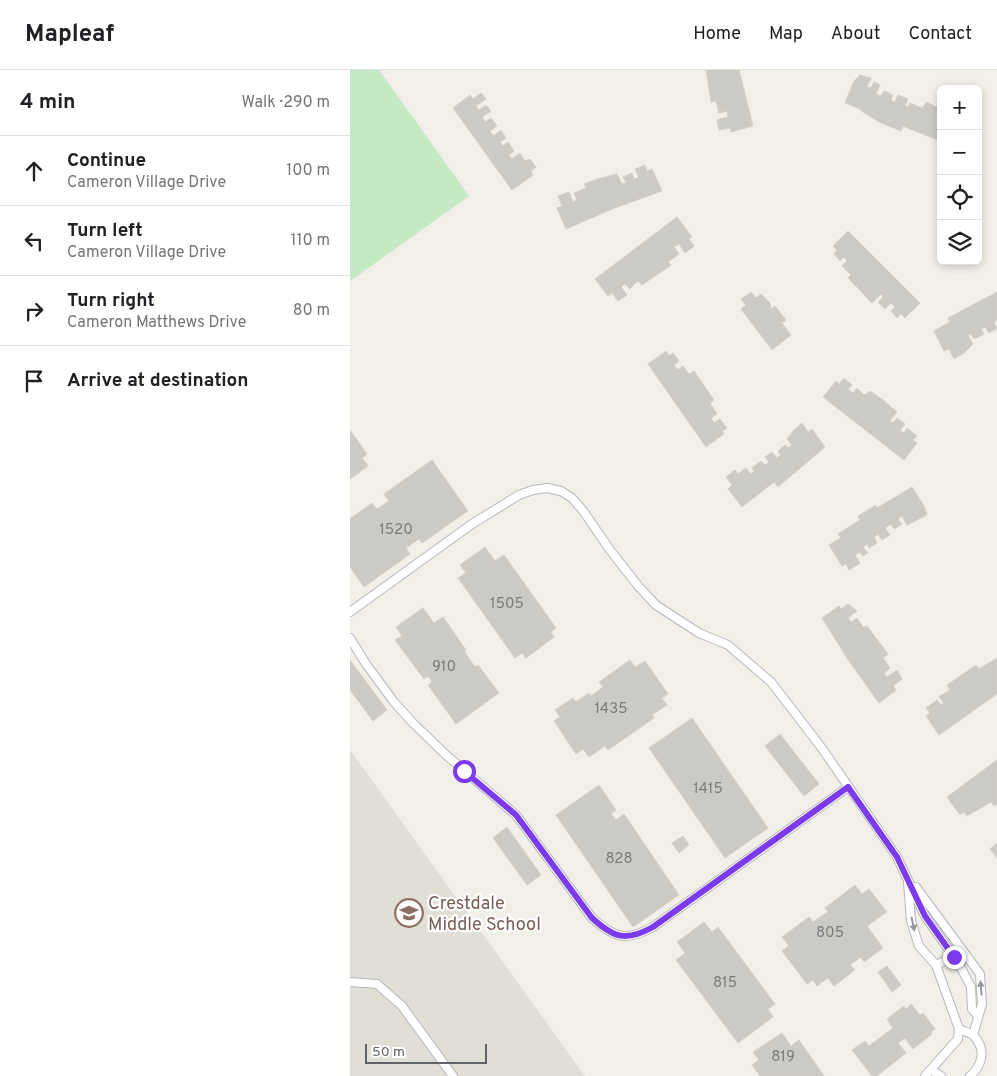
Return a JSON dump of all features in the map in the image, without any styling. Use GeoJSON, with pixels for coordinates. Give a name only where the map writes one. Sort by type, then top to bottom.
{"type":"FeatureCollection","features":[{"type":"Feature","properties":{"kind":"lane"},"geometry":{"type":"LineString","coordinates":[[350,612],[472,524],[519,495],[533,490],[548,488],[561,491],[572,498],[639,587],[656,605],[699,633],[728,646],[771,682],[820,747],[897,857],[925,916],[954,957],[971,986],[972,1008],[978,1016]]}},
{"type":"Feature","properties":{"kind":"lane"},"geometry":{"type":"LineString","coordinates":[[350,638],[378,679],[413,723],[444,754],[516,815],[592,918],[605,930],[616,935],[639,935],[653,927],[848,787]]}},
{"type":"Feature","properties":{"kind":"lane"},"geometry":{"type":"LineString","coordinates":[[907,875],[911,921],[919,946],[936,965],[959,1029],[958,1039],[928,1073],[941,1076]]}},
{"type":"Feature","properties":{"kind":"lane"},"geometry":{"type":"LineString","coordinates":[[907,875],[980,974],[982,1004],[974,1035],[982,1050],[981,1064],[970,1076]]}},
{"type":"Feature","properties":{"kind":"lane"},"geometry":{"type":"LineString","coordinates":[[936,965],[954,957]]}},
{"type":"Feature","properties":{"kind":"lane"},"geometry":{"type":"LineString","coordinates":[[350,982],[377,984],[402,1006],[453,1076]]}},
{"type":"Feature","properties":{"kind":"lane"},"geometry":{"type":"LineString","coordinates":[[959,1029],[974,1035]]}},
{"type":"Feature","properties":{"kind":"shaded area","name":"Crestdale Middle School"},"geometry":{"type":"Polygon","coordinates":[[[350,750],[585,1076],[350,1076],[350,750]]]}},
{"type":"Feature","properties":{"kind":"green space"},"geometry":{"type":"Polygon","coordinates":[[[350,70],[379,70],[469,196],[350,281],[350,70]]]}},
{"type":"Feature","properties":{"kind":"building"},"geometry":{"type":"Polygon","coordinates":[[[706,70],[739,70],[753,126],[731,132],[730,128],[719,130],[717,120],[728,117],[727,111],[719,113],[716,101],[711,102],[706,70]]]}},
{"type":"Feature","properties":{"kind":"building"},"geometry":{"type":"Polygon","coordinates":[[[860,75],[871,78],[867,87],[871,88],[874,82],[880,85],[876,94],[881,96],[884,91],[893,95],[891,100],[895,102],[898,95],[908,99],[905,106],[908,107],[910,103],[922,108],[927,102],[936,107],[937,106],[937,140],[903,126],[901,131],[881,123],[860,109],[845,103],[854,81],[860,75]]]}},
{"type":"Feature","properties":{"kind":"building"},"geometry":{"type":"Polygon","coordinates":[[[481,93],[486,99],[476,106],[479,110],[486,105],[491,111],[482,117],[485,122],[491,118],[497,126],[490,131],[493,136],[501,130],[506,138],[500,142],[503,146],[508,142],[514,151],[509,155],[512,159],[520,153],[525,161],[530,159],[536,167],[531,171],[533,175],[512,190],[453,108],[470,95],[473,99],[481,93]]]}},
{"type":"Feature","properties":{"kind":"building"},"geometry":{"type":"Polygon","coordinates":[[[645,165],[647,171],[652,169],[662,191],[612,209],[566,229],[557,208],[562,206],[558,196],[569,192],[573,202],[577,200],[574,193],[586,188],[584,184],[617,174],[622,184],[626,183],[623,177],[632,173],[634,179],[639,177],[635,169],[645,165]]]}},
{"type":"Feature","properties":{"kind":"building"},"geometry":{"type":"Polygon","coordinates":[[[677,217],[692,237],[689,239],[694,246],[685,253],[679,244],[674,247],[679,254],[668,262],[671,265],[642,285],[638,281],[630,289],[625,284],[621,287],[627,295],[618,301],[612,293],[608,296],[595,279],[677,217]]]}},
{"type":"Feature","properties":{"kind":"building"},"geometry":{"type":"Polygon","coordinates":[[[848,231],[920,303],[905,318],[901,314],[897,318],[891,311],[895,307],[891,303],[885,309],[878,302],[883,297],[881,294],[872,303],[848,278],[851,275],[842,266],[847,261],[844,257],[840,261],[834,254],[837,250],[833,246],[848,231]]]}},
{"type":"Feature","properties":{"kind":"building"},"geometry":{"type":"Polygon","coordinates":[[[751,292],[756,298],[761,294],[770,303],[771,309],[775,306],[786,320],[782,323],[791,335],[772,350],[741,309],[746,305],[741,299],[751,292]]]}},
{"type":"Feature","properties":{"kind":"building"},"geometry":{"type":"Polygon","coordinates":[[[997,292],[997,320],[994,322],[997,329],[989,333],[985,327],[981,329],[984,334],[974,339],[971,334],[968,335],[973,344],[954,359],[949,349],[944,351],[934,331],[950,322],[948,318],[997,292]]]}},
{"type":"Feature","properties":{"kind":"building"},"geometry":{"type":"Polygon","coordinates":[[[666,351],[669,356],[673,353],[679,361],[674,365],[678,370],[683,366],[689,374],[694,371],[714,400],[710,403],[717,414],[711,418],[714,423],[720,419],[727,428],[722,431],[724,434],[706,447],[648,364],[666,351]]]}},
{"type":"Feature","properties":{"kind":"building"},"geometry":{"type":"Polygon","coordinates":[[[844,378],[852,385],[848,389],[853,393],[857,388],[864,395],[870,391],[883,400],[897,412],[890,421],[893,423],[897,418],[905,424],[900,430],[904,433],[907,428],[917,436],[913,440],[917,443],[904,460],[823,397],[836,381],[839,384],[844,378]]]}},
{"type":"Feature","properties":{"kind":"building"},"geometry":{"type":"Polygon","coordinates":[[[802,423],[808,432],[812,429],[825,447],[778,487],[774,482],[742,507],[728,489],[732,485],[726,477],[735,470],[738,474],[746,468],[751,474],[754,471],[752,468],[761,461],[765,465],[769,462],[765,457],[772,452],[777,458],[781,455],[778,451],[785,445],[788,448],[792,445],[787,439],[802,423]]]}},
{"type":"Feature","properties":{"kind":"building"},"geometry":{"type":"Polygon","coordinates":[[[350,430],[367,454],[362,458],[368,466],[350,479],[350,430]]]}},
{"type":"Feature","properties":{"kind":"building"},"geometry":{"type":"Polygon","coordinates":[[[432,460],[468,511],[422,543],[419,539],[406,548],[410,554],[364,587],[350,567],[350,519],[372,503],[377,509],[389,501],[384,494],[432,460]]]}},
{"type":"Feature","properties":{"kind":"building"},"geometry":{"type":"Polygon","coordinates":[[[912,487],[924,506],[927,515],[907,525],[902,516],[898,519],[902,524],[894,529],[891,524],[885,528],[890,535],[882,540],[878,534],[874,537],[877,543],[869,548],[867,544],[863,547],[868,553],[863,556],[860,552],[855,555],[860,563],[849,570],[846,564],[842,566],[829,545],[841,538],[838,534],[860,520],[858,516],[876,505],[877,508],[912,487]]]}},
{"type":"Feature","properties":{"kind":"building"},"geometry":{"type":"Polygon","coordinates":[[[485,547],[495,561],[504,555],[556,628],[551,632],[554,637],[526,658],[522,653],[515,658],[458,578],[466,573],[460,565],[485,547]]]}},
{"type":"Feature","properties":{"kind":"building"},"geometry":{"type":"Polygon","coordinates":[[[848,604],[857,611],[848,618],[851,622],[857,618],[863,627],[867,626],[888,654],[883,658],[890,668],[884,673],[887,677],[897,670],[902,679],[893,686],[896,690],[879,703],[849,661],[822,618],[839,606],[841,609],[848,604]]]}},
{"type":"Feature","properties":{"kind":"building"},"geometry":{"type":"Polygon","coordinates":[[[423,608],[434,623],[443,617],[466,650],[464,651],[475,667],[478,665],[499,693],[456,724],[428,685],[432,682],[428,676],[424,679],[395,640],[402,636],[396,627],[423,608]]]}},
{"type":"Feature","properties":{"kind":"building"},"geometry":{"type":"Polygon","coordinates":[[[997,658],[997,694],[939,735],[926,716],[930,713],[926,708],[937,700],[941,705],[944,703],[939,697],[950,690],[947,685],[976,665],[979,669],[997,658]]]}},
{"type":"Feature","properties":{"kind":"building"},"geometry":{"type":"Polygon","coordinates":[[[350,660],[387,710],[373,721],[350,690],[350,660]]]}},
{"type":"Feature","properties":{"kind":"building"},"geometry":{"type":"Polygon","coordinates":[[[630,660],[635,667],[645,661],[668,694],[662,698],[667,705],[652,715],[654,718],[608,750],[605,746],[589,757],[583,749],[576,754],[554,721],[560,717],[555,710],[573,698],[576,702],[589,693],[591,696],[603,687],[599,682],[630,660]]]}},
{"type":"Feature","properties":{"kind":"building"},"geometry":{"type":"Polygon","coordinates":[[[692,718],[768,828],[725,858],[649,748],[692,718]]]}},
{"type":"Feature","properties":{"kind":"building"},"geometry":{"type":"Polygon","coordinates":[[[780,734],[819,784],[804,796],[765,746],[780,734]]]}},
{"type":"Feature","properties":{"kind":"building"},"geometry":{"type":"Polygon","coordinates":[[[997,760],[997,804],[994,806],[991,802],[967,816],[964,812],[960,815],[947,797],[997,760]]]}},
{"type":"Feature","properties":{"kind":"building"},"geometry":{"type":"Polygon","coordinates":[[[599,785],[616,810],[611,814],[616,820],[624,814],[679,895],[633,927],[556,815],[599,785]]]}},
{"type":"Feature","properties":{"kind":"building"},"geometry":{"type":"Polygon","coordinates":[[[507,827],[541,875],[527,885],[493,838],[507,827]]]}},
{"type":"Feature","properties":{"kind":"building"},"geometry":{"type":"Polygon","coordinates":[[[683,836],[689,845],[679,853],[672,843],[683,836]]]}},
{"type":"Feature","properties":{"kind":"building"},"geometry":{"type":"Polygon","coordinates":[[[997,843],[997,858],[990,849],[997,843]]]}},
{"type":"Feature","properties":{"kind":"building"},"geometry":{"type":"Polygon","coordinates":[[[855,885],[862,894],[869,889],[887,912],[867,926],[883,948],[864,962],[861,957],[850,965],[855,970],[834,986],[828,978],[817,986],[813,980],[807,984],[782,951],[789,946],[782,937],[809,917],[813,922],[828,912],[825,908],[855,885]]]}},
{"type":"Feature","properties":{"kind":"building"},"geometry":{"type":"Polygon","coordinates":[[[704,922],[712,932],[718,927],[775,1004],[768,1009],[773,1017],[738,1043],[676,960],[685,953],[677,942],[704,922]]]}},
{"type":"Feature","properties":{"kind":"building"},"geometry":{"type":"Polygon","coordinates":[[[887,966],[901,985],[892,992],[878,972],[887,966]]]}},
{"type":"Feature","properties":{"kind":"building"},"geometry":{"type":"Polygon","coordinates":[[[911,1004],[920,1015],[923,1013],[935,1029],[931,1032],[932,1034],[913,1049],[905,1038],[898,1043],[906,1053],[877,1076],[872,1076],[852,1050],[865,1041],[869,1046],[893,1028],[887,1019],[904,1006],[906,1009],[911,1004]]]}},
{"type":"Feature","properties":{"kind":"building"},"geometry":{"type":"Polygon","coordinates":[[[782,1033],[791,1046],[799,1040],[824,1076],[760,1076],[752,1065],[759,1060],[753,1052],[782,1033]]]}},
{"type":"Feature","properties":{"kind":"place","name":"Crestdale Middle School"},"geometry":{"type":"Point","coordinates":[409,913]}},
{"type":"Feature","properties":{"kind":"route"},"geometry":{"type":"LineString","coordinates":[[464,771],[516,815],[592,918],[605,930],[616,935],[629,936],[639,935],[653,927],[848,787],[897,857],[925,916],[954,957]]}}]}
